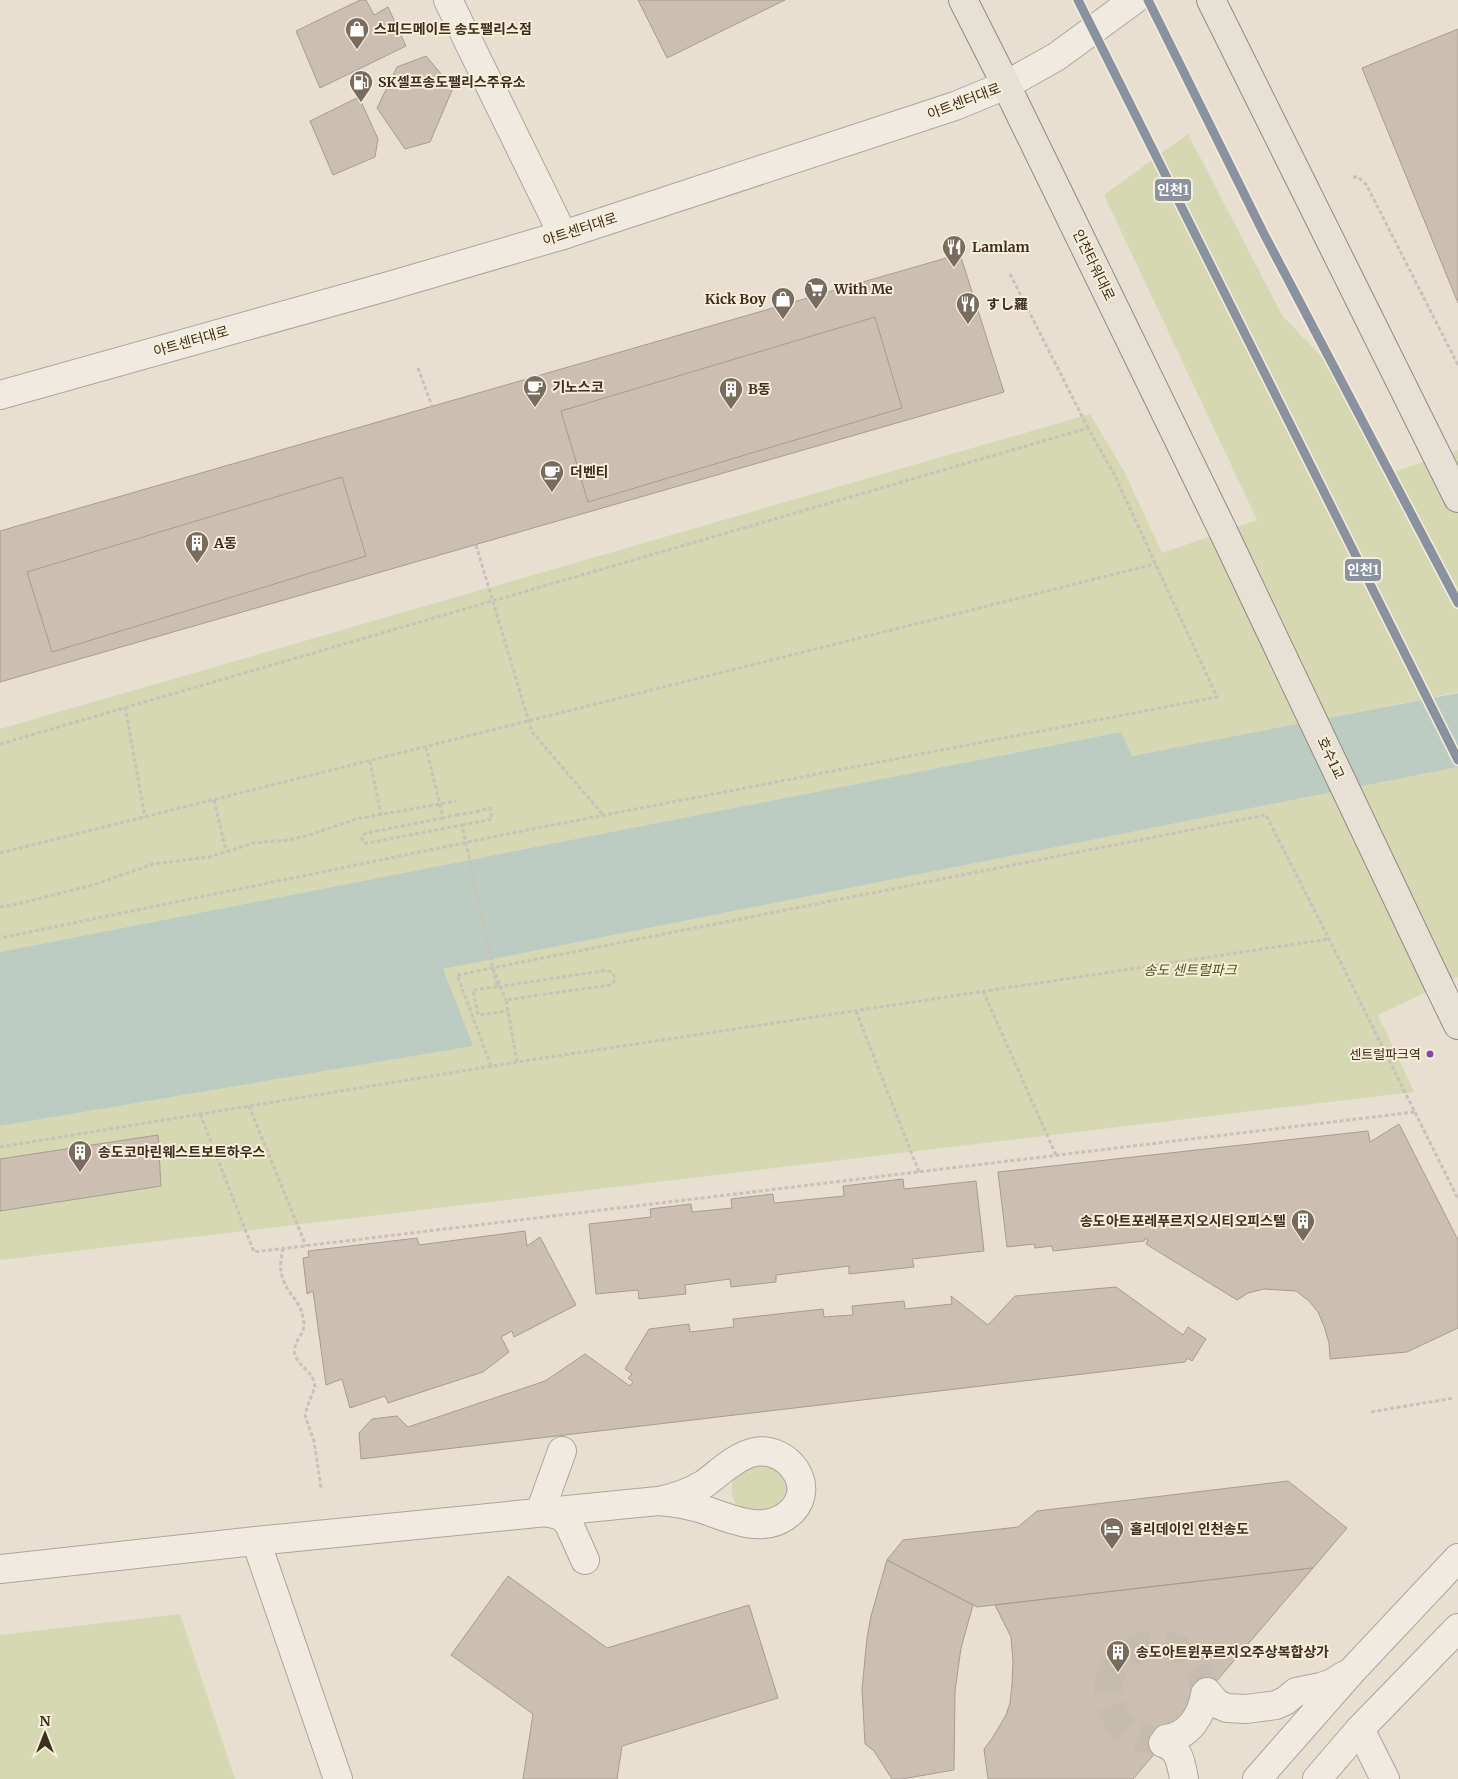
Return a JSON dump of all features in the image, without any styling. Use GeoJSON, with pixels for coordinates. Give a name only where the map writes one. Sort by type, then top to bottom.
{"type":"FeatureCollection","features":[{"type":"Feature","properties":{"kind":"main road","name":"인천타워대로"},"geometry":{"type":"LineString","coordinates":[[963,0],[1223,531]]}},
{"type":"Feature","properties":{"kind":"main road"},"geometry":{"type":"LineString","coordinates":[[1211,0],[1458,498]]}},
{"type":"Feature","properties":{"kind":"main road","name":"호수1교"},"geometry":{"type":"LineString","coordinates":[[1223,531],[1458,1025]]}},
{"type":"Feature","properties":{"kind":"street"},"geometry":{"type":"LineString","coordinates":[[448,0],[563,235]]}},
{"type":"Feature","properties":{"kind":"street","name":"아트센터대로"},"geometry":{"type":"LineString","coordinates":[[0,395],[379,289],[563,235],[955,106],[1006,85],[1056,57],[1134,0]]}},
{"type":"Feature","properties":{"kind":"street"},"geometry":{"type":"LineString","coordinates":[[658,1501],[699,1508],[747,1524],[772,1522],[785,1517],[794,1509],[800,1498],[800,1484],[797,1473],[759,1430]]}},
{"type":"Feature","properties":{"kind":"street"},"geometry":{"type":"LineString","coordinates":[[542,1512],[562,1451]]}},
{"type":"Feature","properties":{"kind":"street"},"geometry":{"type":"LineString","coordinates":[[0,1569],[256,1541],[658,1501],[678,1497],[701,1486],[735,1461],[754,1452],[766,1451],[774,1453],[782,1456],[791,1464]]}},
{"type":"Feature","properties":{"kind":"street"},"geometry":{"type":"LineString","coordinates":[[542,1512],[559,1515],[568,1522],[585,1560],[587,1523],[591,1515],[608,1506]]}},
{"type":"Feature","properties":{"kind":"street"},"geometry":{"type":"LineString","coordinates":[[256,1541],[338,1779]]}},
{"type":"Feature","properties":{"kind":"street"},"geometry":{"type":"LineString","coordinates":[[1257,1779],[1351,1672],[1458,1558]]}},
{"type":"Feature","properties":{"kind":"street"},"geometry":{"type":"LineString","coordinates":[[1317,1779],[1360,1728],[1458,1628]]}},
{"type":"Feature","properties":{"kind":"street"},"geometry":{"type":"LineString","coordinates":[[1184,1779],[1176,1751],[1165,1741],[1184,1733],[1195,1723],[1202,1710],[1206,1693],[1218,1704],[1227,1708],[1246,1709],[1269,1706],[1285,1701],[1296,1692],[1332,1683],[1351,1672]]}},
{"type":"Feature","properties":{"kind":"street"},"geometry":{"type":"LineString","coordinates":[[1360,1728],[1385,1779]]}},
{"type":"Feature","properties":{"kind":"path"},"geometry":{"type":"LineString","coordinates":[[1353,176],[1358,176],[1366,184],[1458,366]]}},
{"type":"Feature","properties":{"kind":"path"},"geometry":{"type":"LineString","coordinates":[[0,938],[604,816],[1217,698],[1114,474],[1088,428],[1010,274]]}},
{"type":"Feature","properties":{"kind":"path"},"geometry":{"type":"LineString","coordinates":[[418,368],[432,406]]}},
{"type":"Feature","properties":{"kind":"path"},"geometry":{"type":"LineString","coordinates":[[0,744],[1088,428]]}},
{"type":"Feature","properties":{"kind":"path"},"geometry":{"type":"LineString","coordinates":[[476,545],[532,732],[604,816]]}},
{"type":"Feature","properties":{"kind":"path"},"geometry":{"type":"LineString","coordinates":[[0,853],[1155,564]]}},
{"type":"Feature","properties":{"kind":"path"},"geometry":{"type":"LineString","coordinates":[[125,707],[145,817]]}},
{"type":"Feature","properties":{"kind":"path"},"geometry":{"type":"LineString","coordinates":[[426,747],[443,818]]}},
{"type":"Feature","properties":{"kind":"path"},"geometry":{"type":"LineString","coordinates":[[370,761],[381,815]]}},
{"type":"Feature","properties":{"kind":"path"},"geometry":{"type":"LineString","coordinates":[[214,800],[226,851]]}},
{"type":"Feature","properties":{"kind":"path"},"geometry":{"type":"LineString","coordinates":[[0,907],[93,884],[153,864],[202,858],[254,843],[288,840],[356,819],[456,801]]}},
{"type":"Feature","properties":{"kind":"path"},"geometry":{"type":"LineString","coordinates":[[490,808],[492,819],[368,843],[364,843],[362,839],[362,836],[366,834],[443,818],[490,808]]}},
{"type":"Feature","properties":{"kind":"path"},"geometry":{"type":"LineString","coordinates":[[491,1066],[457,975],[1266,815],[1458,1199]]}},
{"type":"Feature","properties":{"kind":"path"},"geometry":{"type":"LineString","coordinates":[[462,825],[497,987]]}},
{"type":"Feature","properties":{"kind":"path"},"geometry":{"type":"LineString","coordinates":[[0,1147],[491,1066],[1329,939]]}},
{"type":"Feature","properties":{"kind":"path"},"geometry":{"type":"LineString","coordinates":[[493,968],[506,1000],[517,1062]]}},
{"type":"Feature","properties":{"kind":"path"},"geometry":{"type":"LineString","coordinates":[[506,1000],[611,984],[615,980],[615,976],[612,972],[601,971],[473,990],[478,1015],[508,1011]]}},
{"type":"Feature","properties":{"kind":"path"},"geometry":{"type":"LineString","coordinates":[[983,991],[1056,1155]]}},
{"type":"Feature","properties":{"kind":"path"},"geometry":{"type":"LineString","coordinates":[[856,1011],[919,1172]]}},
{"type":"Feature","properties":{"kind":"path"},"geometry":{"type":"LineString","coordinates":[[248,1106],[306,1246]]}},
{"type":"Feature","properties":{"kind":"path"},"geometry":{"type":"LineString","coordinates":[[200,1114],[254,1252],[1415,1112]]}},
{"type":"Feature","properties":{"kind":"path"},"geometry":{"type":"LineString","coordinates":[[284,1248],[280,1269],[282,1278],[298,1302],[304,1327],[297,1338],[295,1353],[298,1361],[310,1374],[315,1387],[307,1407],[306,1416],[314,1441],[321,1488]]}},
{"type":"Feature","properties":{"kind":"path"},"geometry":{"type":"LineString","coordinates":[[1371,1412],[1454,1398]]}},
{"type":"Feature","properties":{"kind":"green space"},"geometry":{"type":"Polygon","coordinates":[[[1188,134],[1282,315],[1344,381],[1394,472],[1458,450],[1458,692],[1242,736],[1131,756],[1121,732],[0,952],[0,729],[1090,414],[1125,473],[1162,553],[1257,520],[1104,195],[1188,134]]]}},
{"type":"Feature","properties":{"kind":"green space","name":"송도 센트럴파크"},"geometry":{"type":"Polygon","coordinates":[[[1458,767],[1458,977],[1378,1015],[1414,1092],[0,1260],[0,1126],[472,1046],[442,969],[1458,767]]]}},
{"type":"Feature","properties":{"kind":"green space"},"geometry":{"type":"Polygon","coordinates":[[[776,1463],[791,1488],[776,1514],[739,1509],[733,1499],[732,1483],[739,1467],[776,1463]]]}},
{"type":"Feature","properties":{"kind":"green space"},"geometry":{"type":"Polygon","coordinates":[[[180,1614],[235,1779],[0,1779],[0,1635],[180,1614]]]}},
{"type":"Feature","properties":{"kind":"shaded area"},"geometry":{"type":"Polygon","coordinates":[[[1458,693],[1458,767],[443,969],[473,1046],[0,1126],[0,952],[1121,732],[1132,756],[1458,693]]]}},
{"type":"Feature","properties":{"kind":"building"},"geometry":{"type":"Polygon","coordinates":[[[360,0],[366,0],[374,15],[388,7],[406,46],[320,88],[296,31],[360,0]]]}},
{"type":"Feature","properties":{"kind":"building"},"geometry":{"type":"Polygon","coordinates":[[[638,0],[785,0],[667,58],[638,0]]]}},
{"type":"Feature","properties":{"kind":"building"},"geometry":{"type":"Polygon","coordinates":[[[1458,29],[1458,303],[1362,68],[1458,29]]]}},
{"type":"Feature","properties":{"kind":"building"},"geometry":{"type":"Polygon","coordinates":[[[426,56],[453,88],[430,142],[405,149],[377,108],[397,67],[426,56]]]}},
{"type":"Feature","properties":{"kind":"building"},"geometry":{"type":"Polygon","coordinates":[[[359,97],[378,139],[375,157],[333,175],[310,121],[359,97]]]}},
{"type":"Feature","properties":{"kind":"building"},"geometry":{"type":"Polygon","coordinates":[[[960,254],[1004,392],[0,682],[0,531],[960,254]]]}},
{"type":"Feature","properties":{"kind":"building","name":"B동"},"geometry":{"type":"Polygon","coordinates":[[[875,317],[902,408],[588,502],[561,411],[875,317]]]}},
{"type":"Feature","properties":{"kind":"building","name":"A동"},"geometry":{"type":"Polygon","coordinates":[[[342,477],[366,556],[52,652],[27,572],[342,477]]]}},
{"type":"Feature","properties":{"kind":"building","name":"송도아트포레푸르지오시티오피스텔"},"geometry":{"type":"Polygon","coordinates":[[[1399,1124],[1458,1240],[1458,1328],[1407,1352],[1330,1359],[1329,1343],[1318,1312],[1309,1301],[1296,1291],[1264,1289],[1248,1293],[1237,1300],[1146,1244],[1148,1240],[1145,1238],[1144,1241],[1053,1251],[1052,1246],[1035,1248],[1034,1244],[1007,1247],[998,1172],[1368,1131],[1370,1142],[1399,1124]]]}},
{"type":"Feature","properties":{"kind":"building","name":"송도코마린웨스트보트하우스"},"geometry":{"type":"Polygon","coordinates":[[[158,1135],[161,1186],[0,1211],[0,1159],[158,1135]]]}},
{"type":"Feature","properties":{"kind":"building"},"geometry":{"type":"Polygon","coordinates":[[[903,1179],[904,1189],[976,1181],[984,1251],[912,1259],[914,1267],[849,1274],[849,1266],[776,1275],[776,1282],[731,1287],[730,1279],[685,1285],[686,1294],[639,1299],[638,1290],[596,1294],[589,1224],[651,1217],[650,1209],[691,1204],[692,1212],[732,1208],[731,1199],[773,1194],[774,1203],[844,1196],[843,1186],[903,1179]]]}},
{"type":"Feature","properties":{"kind":"building"},"geometry":{"type":"Polygon","coordinates":[[[525,1231],[527,1246],[540,1237],[576,1305],[514,1337],[512,1331],[501,1337],[509,1352],[483,1372],[388,1403],[385,1396],[350,1408],[342,1379],[326,1385],[313,1291],[307,1294],[303,1258],[309,1257],[308,1251],[417,1238],[419,1245],[525,1231]]]}},
{"type":"Feature","properties":{"kind":"building"},"geometry":{"type":"Polygon","coordinates":[[[1116,1287],[1183,1335],[1188,1327],[1206,1339],[1192,1361],[1187,1358],[1185,1362],[361,1459],[359,1433],[372,1419],[397,1416],[408,1427],[545,1381],[585,1354],[630,1386],[633,1382],[628,1378],[632,1374],[625,1369],[649,1329],[689,1324],[690,1332],[734,1327],[733,1319],[823,1309],[824,1317],[853,1315],[852,1306],[904,1301],[905,1309],[952,1304],[951,1296],[988,1325],[1015,1296],[1116,1287]]]}},
{"type":"Feature","properties":{"kind":"building","name":"홀리데이인 인천송도"},"geometry":{"type":"Polygon","coordinates":[[[1288,1481],[1347,1528],[1313,1568],[977,1607],[887,1560],[903,1540],[1018,1527],[1037,1511],[1288,1481]]]}},
{"type":"Feature","properties":{"kind":"building"},"geometry":{"type":"Polygon","coordinates":[[[887,1560],[973,1605],[961,1648],[955,1691],[954,1770],[892,1779],[874,1751],[865,1744],[862,1689],[867,1638],[871,1616],[887,1560]]]}},
{"type":"Feature","properties":{"kind":"building","name":"송도아트윈푸르지오주상복합상가"},"geometry":{"type":"Polygon","coordinates":[[[1313,1568],[1133,1779],[988,1779],[984,1749],[1006,1715],[1010,1703],[1013,1662],[1011,1637],[995,1605],[1313,1568]]]}},
{"type":"Feature","properties":{"kind":"building"},"geometry":{"type":"Polygon","coordinates":[[[508,1576],[607,1648],[749,1605],[778,1698],[622,1746],[617,1779],[523,1779],[533,1714],[451,1655],[508,1576]]]}},
{"type":"Feature","properties":{"kind":"tunnel"},"geometry":{"type":"LineString","coordinates":[[1166,1739],[1138,1736],[1126,1730],[1117,1719],[1108,1694],[1112,1673],[1124,1657],[1142,1647],[1162,1644],[1181,1650],[1197,1666],[1205,1694]]}},
{"type":"Feature","properties":{"kind":"transit line","name":"인천1"},"geometry":{"type":"LineString","coordinates":[[1078,0],[1458,760]]}},
{"type":"Feature","properties":{"kind":"transit line","name":"인천1"},"geometry":{"type":"LineString","coordinates":[[1148,0],[1263,232],[1458,603]]}},
{"type":"Feature","properties":{"kind":"place","name":"스피드메이트 송도팰리스점"},"geometry":{"type":"Point","coordinates":[357,50]}},
{"type":"Feature","properties":{"kind":"place","name":"SK셀프송도팰리스주유소"},"geometry":{"type":"Point","coordinates":[361,103]}},
{"type":"Feature","properties":{"kind":"place","name":"Lamlam"},"geometry":{"type":"Point","coordinates":[954,268]}},
{"type":"Feature","properties":{"kind":"place","name":"With Me"},"geometry":{"type":"Point","coordinates":[816,310]}},
{"type":"Feature","properties":{"kind":"place","name":"Kick Boy"},"geometry":{"type":"Point","coordinates":[783,320]}},
{"type":"Feature","properties":{"kind":"place","name":"すし羅"},"geometry":{"type":"Point","coordinates":[968,325]}},
{"type":"Feature","properties":{"kind":"place","name":"기노스코"},"geometry":{"type":"Point","coordinates":[535,408]}},
{"type":"Feature","properties":{"kind":"place","name":"B동"},"geometry":{"type":"Point","coordinates":[731,410]}},
{"type":"Feature","properties":{"kind":"place","name":"더벤티"},"geometry":{"type":"Point","coordinates":[552,493]}},
{"type":"Feature","properties":{"kind":"place","name":"A동"},"geometry":{"type":"Point","coordinates":[197,564]}},
{"type":"Feature","properties":{"kind":"place","name":"센트럴파크역"},"geometry":{"type":"Point","coordinates":[1430,1054]}},
{"type":"Feature","properties":{"kind":"place","name":"송도코마린웨스트보트하우스"},"geometry":{"type":"Point","coordinates":[80,1173]}},
{"type":"Feature","properties":{"kind":"place","name":"송도아트포레푸르지오시티오피스텔"},"geometry":{"type":"Point","coordinates":[1303,1242]}},
{"type":"Feature","properties":{"kind":"place","name":"홀리데이인 인천송도"},"geometry":{"type":"Point","coordinates":[1112,1550]}},
{"type":"Feature","properties":{"kind":"place","name":"송도아트윈푸르지오주상복합상가"},"geometry":{"type":"Point","coordinates":[1118,1673]}}]}
